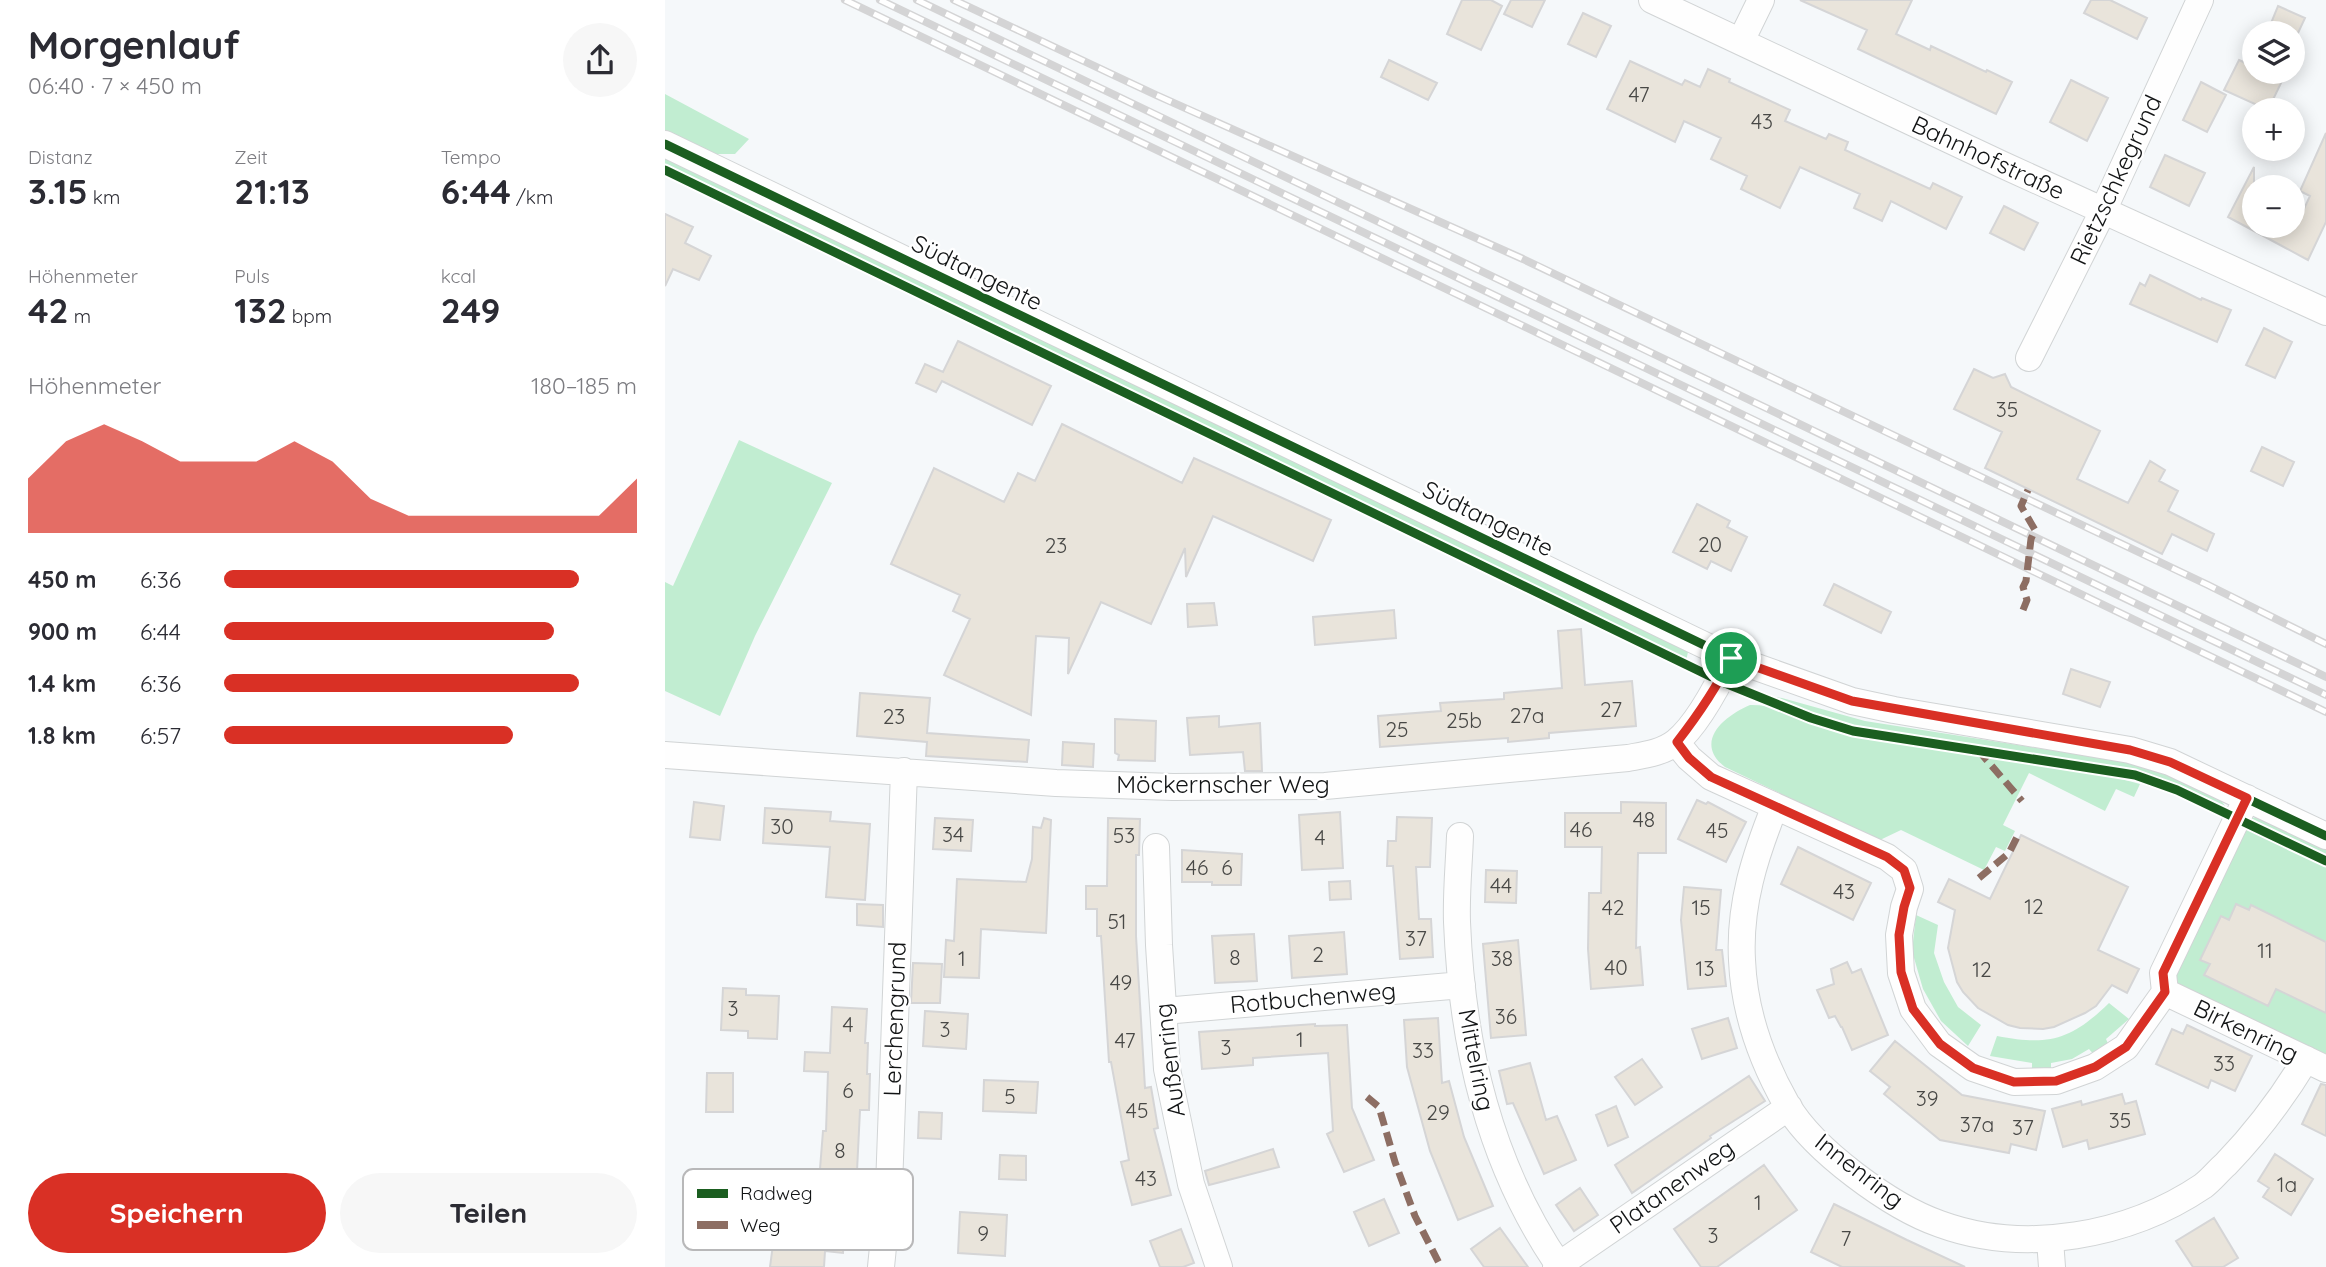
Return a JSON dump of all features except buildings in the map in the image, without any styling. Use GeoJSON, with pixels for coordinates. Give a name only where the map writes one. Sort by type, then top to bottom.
{"type":"FeatureCollection","features":[{"type":"Feature","properties":{"kind":"street","name":"Bahnhofstraße"},"geometry":{"type":"LineString","coordinates":[[1652,0],[2326,312]]}},
{"type":"Feature","properties":{"kind":"street"},"geometry":{"type":"LineString","coordinates":[[1741,41],[1761,0]]}},
{"type":"Feature","properties":{"kind":"street","name":"Rietzschkegrund"},"geometry":{"type":"LineString","coordinates":[[2029,358],[2103,211],[2200,0]]}},
{"type":"Feature","properties":{"kind":"street","name":"Südtangente"},"geometry":{"type":"LineString","coordinates":[[665,144],[1731,658],[1852,701],[2130,750],[2170,762],[2326,835]]}},
{"type":"Feature","properties":{"kind":"street"},"geometry":{"type":"LineString","coordinates":[[1677,742],[1720,681],[1731,658]]}},
{"type":"Feature","properties":{"kind":"street","name":"Möckernscher Weg"},"geometry":{"type":"LineString","coordinates":[[665,755],[1069,784],[1173,787],[1325,786],[1628,758],[1654,753],[1677,742]]}},
{"type":"Feature","properties":{"kind":"street","name":"Birkenring"},"geometry":{"type":"LineString","coordinates":[[1677,742],[1689,758],[1711,777],[1887,857],[1904,870],[1910,888],[1899,935],[1901,972],[1913,1009],[1940,1044],[1973,1068],[2014,1082],[2056,1081],[2095,1067],[2126,1047],[2165,992],[2163,973],[2247,798]]}},
{"type":"Feature","properties":{"kind":"street","name":"Lerchengrund"},"geometry":{"type":"LineString","coordinates":[[890,1169],[904,771]]}},
{"type":"Feature","properties":{"kind":"street","name":"Innenring"},"geometry":{"type":"LineString","coordinates":[[1775,806],[1759,845],[1747,887],[1742,923],[1742,961],[1748,1006],[1760,1051],[1789,1107],[1814,1137],[1843,1165],[1907,1210],[1941,1225],[1977,1234],[2050,1240],[2097,1232],[2143,1216],[2175,1203],[2206,1185],[2262,1124],[2285,1093],[2316,1064]]}},
{"type":"Feature","properties":{"kind":"street","name":"Mittelring"},"geometry":{"type":"LineString","coordinates":[[1460,836],[1457,920],[1462,985],[1472,1055],[1489,1123],[1517,1196],[1558,1266]]}},
{"type":"Feature","properties":{"kind":"street","name":"Außenring"},"geometry":{"type":"LineString","coordinates":[[1156,847],[1167,1069],[1191,1184],[1219,1267]]}},
{"type":"Feature","properties":{"kind":"street","name":"Rotbuchenweg"},"geometry":{"type":"LineString","coordinates":[[1164,1011],[1462,985]]}},
{"type":"Feature","properties":{"kind":"street","name":"Birkenring"},"geometry":{"type":"LineString","coordinates":[[2165,992],[2316,1064]]}},
{"type":"Feature","properties":{"kind":"street","name":"Platanenweg"},"geometry":{"type":"LineString","coordinates":[[1558,1266],[1789,1107]]}},
{"type":"Feature","properties":{"kind":"street"},"geometry":{"type":"LineString","coordinates":[[2050,1240],[2052,1267]]}},
{"type":"Feature","properties":{"kind":"green space"},"geometry":{"type":"Polygon","coordinates":[[[665,94],[749,139],[735,154],[716,154],[665,130],[665,94]]]}},
{"type":"Feature","properties":{"kind":"green space"},"geometry":{"type":"Polygon","coordinates":[[[665,158],[1688,652],[1686,661],[665,165],[665,158]]]}},
{"type":"Feature","properties":{"kind":"green space"},"geometry":{"type":"Polygon","coordinates":[[[739,440],[832,483],[755,636],[720,716],[665,691],[665,582],[673,586],[739,440]]]}},
{"type":"Feature","properties":{"kind":"green space"},"geometry":{"type":"Polygon","coordinates":[[[1762,695],[1865,721],[2132,763],[2183,781],[2220,799],[2228,810],[2180,786],[2130,769],[1854,727],[1811,715],[1762,695]]]}},
{"type":"Feature","properties":{"kind":"green space"},"geometry":{"type":"Polygon","coordinates":[[[1750,705],[1777,708],[1857,736],[2070,768],[2140,784],[2134,797],[2116,789],[2105,811],[2029,773],[2003,825],[2015,831],[2005,851],[1996,847],[1984,870],[1901,830],[1880,840],[1871,837],[1725,767],[1716,758],[1712,739],[1722,723],[1750,705]]]}},
{"type":"Feature","properties":{"kind":"green space"},"geometry":{"type":"Polygon","coordinates":[[[2256,817],[2326,849],[2326,856],[2250,819],[2256,817]]]}},
{"type":"Feature","properties":{"kind":"green space"},"geometry":{"type":"Polygon","coordinates":[[[2243,826],[2326,866],[2326,1056],[2174,982],[2173,972],[2243,826]]]}},
{"type":"Feature","properties":{"kind":"green space"},"geometry":{"type":"Polygon","coordinates":[[[1916,915],[1938,925],[1934,953],[1944,982],[1958,1007],[1981,1025],[1968,1046],[1941,1021],[1923,989],[1912,951],[1916,915]]]}},
{"type":"Feature","properties":{"kind":"green space"},"geometry":{"type":"Polygon","coordinates":[[[2109,1003],[2129,1019],[2106,1039],[2109,1046],[2095,1056],[2089,1049],[2072,1059],[2051,1063],[2051,1070],[2032,1072],[2032,1063],[1990,1056],[1997,1036],[2031,1040],[2058,1037],[2083,1025],[2109,1003]]]}},
{"type":"Feature","properties":{"kind":"railway"},"geometry":{"type":"LineString","coordinates":[[845,0],[2326,712]]}},
{"type":"Feature","properties":{"kind":"railway"},"geometry":{"type":"LineString","coordinates":[[880,0],[2326,695]]}},
{"type":"Feature","properties":{"kind":"railway"},"geometry":{"type":"LineString","coordinates":[[917,0],[2326,677]]}},
{"type":"Feature","properties":{"kind":"railway"},"geometry":{"type":"LineString","coordinates":[[954,0],[1156,95],[1523,259],[2208,585],[2326,644]]}},
{"type":"Feature","properties":{"kind":"marked path"},"geometry":{"type":"LineString","coordinates":[[2023,610],[2027,600],[2023,587],[2035,530],[2021,506],[2028,490]]}},
{"type":"Feature","properties":{"kind":"marked path"},"geometry":{"type":"LineString","coordinates":[[1978,750],[2022,801]]}},
{"type":"Feature","properties":{"kind":"marked path"},"geometry":{"type":"LineString","coordinates":[[1979,878],[2009,853],[2017,837]]}},
{"type":"Feature","properties":{"kind":"marked path"},"geometry":{"type":"LineString","coordinates":[[1367,1097],[1379,1107],[1415,1216],[1441,1267]]}},
{"type":"Feature","properties":{"kind":"cycle path"},"geometry":{"type":"LineString","coordinates":[[665,144],[1731,658],[1852,701],[2130,750],[2170,762],[2326,836]]}},
{"type":"Feature","properties":{"kind":"cycle path"},"geometry":{"type":"LineString","coordinates":[[665,170],[1720,681],[1811,718],[1853,731],[2135,775],[2177,790],[2326,861]]}},
{"type":"Feature","properties":{"kind":"route"},"geometry":{"type":"LineString","coordinates":[[1731,658],[1852,701],[2130,750],[2170,762],[2247,798],[2163,973],[2165,992],[2126,1047],[2095,1067],[2056,1081],[2014,1082],[1973,1068],[1940,1044],[1913,1009],[1901,972],[1899,935],[1910,888],[1904,870],[1887,857],[1711,777],[1689,758],[1677,742],[1720,681],[1731,658]]}}]}
